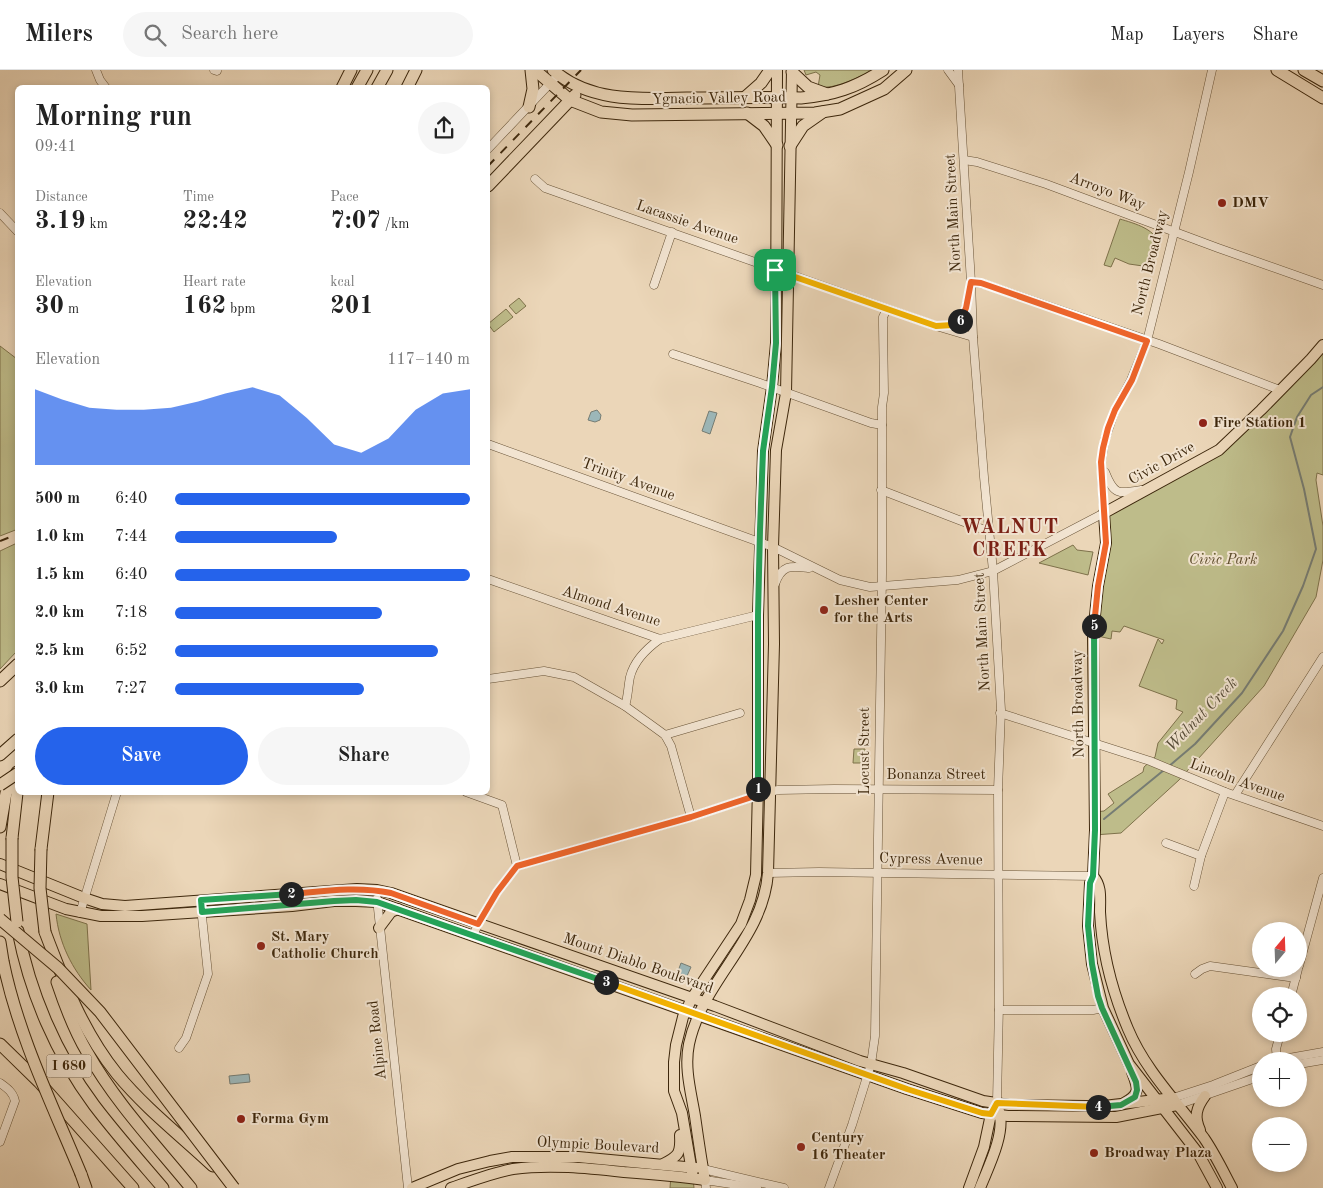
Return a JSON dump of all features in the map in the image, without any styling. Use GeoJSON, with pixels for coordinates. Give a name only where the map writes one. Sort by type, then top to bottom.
{"type":"FeatureCollection","features":[{"type":"Feature","properties":{"kind":"highway"},"geometry":{"type":"LineString","coordinates":[[360,85],[367,70]]}},
{"type":"Feature","properties":{"kind":"highway"},"geometry":{"type":"LineString","coordinates":[[380,85],[387,70]]}},
{"type":"Feature","properties":{"kind":"highway"},"geometry":{"type":"LineString","coordinates":[[408,85],[416,70]]}},
{"type":"Feature","properties":{"kind":"highway"},"geometry":{"type":"LineString","coordinates":[[529,107],[533,89],[531,70]]}},
{"type":"Feature","properties":{"kind":"highway","name":"Ygnacio Valley Road"},"geometry":{"type":"LineString","coordinates":[[535,70],[570,100],[601,112],[632,115],[791,113],[840,109],[884,89],[906,70]]}},
{"type":"Feature","properties":{"kind":"highway"},"geometry":{"type":"LineString","coordinates":[[744,98],[761,83],[770,70]]}},
{"type":"Feature","properties":{"kind":"highway","name":"Ygnacio Valley Road"},"geometry":{"type":"LineString","coordinates":[[556,72],[581,88],[610,96],[635,98],[792,98],[843,91],[862,83],[883,70]]}},
{"type":"Feature","properties":{"kind":"highway"},"geometry":{"type":"LineString","coordinates":[[1277,70],[1323,98]]}},
{"type":"Feature","properties":{"kind":"highway"},"geometry":{"type":"LineString","coordinates":[[1304,70],[1323,81]]}},
{"type":"Feature","properties":{"kind":"highway"},"geometry":{"type":"LineString","coordinates":[[343,85],[350,71]]}},
{"type":"Feature","properties":{"kind":"highway"},"geometry":{"type":"LineString","coordinates":[[792,71],[808,87],[828,94]]}},
{"type":"Feature","properties":{"kind":"highway"},"geometry":{"type":"LineString","coordinates":[[490,184],[581,88]]}},
{"type":"Feature","properties":{"kind":"highway"},"geometry":{"type":"LineString","coordinates":[[790,146],[803,126],[825,111]]}},
{"type":"Feature","properties":{"kind":"highway"},"geometry":{"type":"LineString","coordinates":[[747,113],[764,126],[777,145]]}},
{"type":"Feature","properties":{"kind":"highway"},"geometry":{"type":"LineString","coordinates":[[0,681],[15,667]]}},
{"type":"Feature","properties":{"kind":"highway"},"geometry":{"type":"LineString","coordinates":[[0,755],[15,742]]}},
{"type":"Feature","properties":{"kind":"highway"},"geometry":{"type":"LineString","coordinates":[[0,785],[15,774]]}},
{"type":"Feature","properties":{"kind":"highway"},"geometry":{"type":"LineString","coordinates":[[0,827],[6,793],[15,777]]}},
{"type":"Feature","properties":{"kind":"highway","name":"I 680"},"geometry":{"type":"LineString","coordinates":[[17,795],[12,838],[12,877],[23,953],[34,990],[48,1025],[65,1059],[94,1105],[162,1188]]}},
{"type":"Feature","properties":{"kind":"highway","name":"I 680"},"geometry":{"type":"LineString","coordinates":[[48,795],[41,849],[40,888],[51,963],[61,995],[72,1023],[90,1057],[120,1102],[191,1188]]}},
{"type":"Feature","properties":{"kind":"highway"},"geometry":{"type":"LineString","coordinates":[[0,918],[41,952],[89,1000],[119,1036],[235,1188]]}},
{"type":"Feature","properties":{"kind":"highway"},"geometry":{"type":"LineString","coordinates":[[45,932],[73,1003],[107,1061],[130,1089],[235,1188]]}},
{"type":"Feature","properties":{"kind":"highway"},"geometry":{"type":"LineString","coordinates":[[0,942],[8,985],[25,1039],[86,1188]]}},
{"type":"Feature","properties":{"kind":"highway"},"geometry":{"type":"LineString","coordinates":[[0,1044],[39,1082],[133,1188]]}},
{"type":"Feature","properties":{"kind":"main road"},"geometry":{"type":"LineString","coordinates":[[663,1165],[678,1155],[681,1146],[674,1091],[674,1062],[678,1037],[686,1010],[741,924],[750,900],[756,875],[758,615],[763,451],[776,343],[775,270],[778,70]]}},
{"type":"Feature","properties":{"kind":"main road"},"geometry":{"type":"LineString","coordinates":[[705,1184],[688,1074],[689,1044],[704,1003],[756,922],[764,902],[768,874],[774,653],[773,547],[776,450],[786,393],[792,71]]}},
{"type":"Feature","properties":{"kind":"main road","name":"Civic Drive"},"geometry":{"type":"LineString","coordinates":[[1104,512],[1219,450],[1323,345]]}},
{"type":"Feature","properties":{"kind":"main road","name":"North Broadway"},"geometry":{"type":"LineString","coordinates":[[1104,512],[1106,543],[1098,586],[1093,635],[1093,876],[1090,883],[1088,926],[1092,964],[1102,1008],[1129,1064],[1198,1153],[1217,1188]]}},
{"type":"Feature","properties":{"kind":"main road","name":"Mount Diablo Boulevard"},"geometry":{"type":"LineString","coordinates":[[0,864],[84,898],[102,904],[125,906],[357,889],[377,890],[391,893],[692,998],[871,1064],[983,1101],[1095,1107],[1175,1102]]}},
{"type":"Feature","properties":{"kind":"main road","name":"North Broadway"},"geometry":{"type":"LineString","coordinates":[[1093,876],[1099,883],[1101,930],[1107,970],[1115,998],[1129,1032],[1148,1066],[1205,1140]]}},
{"type":"Feature","properties":{"kind":"main road","name":"Mount Diablo Boulevard"},"geometry":{"type":"LineString","coordinates":[[0,884],[44,902],[80,913],[100,916],[202,912],[334,901],[356,900],[377,902],[928,1096],[996,1115],[1116,1117],[1160,1104]]}},
{"type":"Feature","properties":{"kind":"main road"},"geometry":{"type":"LineString","coordinates":[[379,928],[391,912],[398,909]]}},
{"type":"Feature","properties":{"kind":"main road"},"geometry":{"type":"LineString","coordinates":[[1121,1105],[1135,1097],[1137,1090],[1129,1064]]}},
{"type":"Feature","properties":{"kind":"main road"},"geometry":{"type":"LineString","coordinates":[[1205,1096],[1198,1106],[1196,1116],[1198,1125],[1232,1188]]}},
{"type":"Feature","properties":{"kind":"main road"},"geometry":{"type":"LineString","coordinates":[[676,1102],[682,1113],[693,1183]]}},
{"type":"Feature","properties":{"kind":"main road"},"geometry":{"type":"LineString","coordinates":[[980,1188],[998,1139],[997,1103]]}},
{"type":"Feature","properties":{"kind":"main road"},"geometry":{"type":"LineString","coordinates":[[969,1188],[996,1115]]}},
{"type":"Feature","properties":{"kind":"main road","name":"Olympic Boulevard"},"geometry":{"type":"LineString","coordinates":[[412,1188],[458,1169],[512,1158],[572,1156],[703,1169]]}},
{"type":"Feature","properties":{"kind":"main road","name":"Olympic Boulevard"},"geometry":{"type":"LineString","coordinates":[[451,1188],[511,1170],[550,1166],[592,1168],[705,1184]]}},
{"type":"Feature","properties":{"kind":"street"},"geometry":{"type":"LineString","coordinates":[[96,70],[104,85]]}},
{"type":"Feature","properties":{"kind":"street"},"geometry":{"type":"LineString","coordinates":[[948,70],[960,86]]}},
{"type":"Feature","properties":{"kind":"street","name":"North Main Street"},"geometry":{"type":"LineString","coordinates":[[958,70],[973,337],[984,478],[994,571],[1000,713],[997,1103]]}},
{"type":"Feature","properties":{"kind":"street","name":"North Broadway"},"geometry":{"type":"LineString","coordinates":[[1104,512],[1101,462],[1108,428],[1115,410],[1132,380],[1147,341],[1191,164],[1212,70]]}},
{"type":"Feature","properties":{"kind":"street"},"geometry":{"type":"LineString","coordinates":[[490,147],[550,84],[556,72]]}},
{"type":"Feature","properties":{"kind":"street","name":"Arroyo Way"},"geometry":{"type":"LineString","coordinates":[[964,160],[1046,184],[1323,284]]}},
{"type":"Feature","properties":{"kind":"street","name":"Lacassie Avenue"},"geometry":{"type":"LineString","coordinates":[[535,180],[545,188],[789,275],[973,337]]}},
{"type":"Feature","properties":{"kind":"street"},"geometry":{"type":"LineString","coordinates":[[0,213],[15,229]]}},
{"type":"Feature","properties":{"kind":"street"},"geometry":{"type":"LineString","coordinates":[[654,285],[672,232]]}},
{"type":"Feature","properties":{"kind":"street"},"geometry":{"type":"LineString","coordinates":[[936,326],[953,325],[960,321],[966,308],[971,282],[990,286],[1280,390]]}},
{"type":"Feature","properties":{"kind":"street","name":"Locust Street"},"geometry":{"type":"LineString","coordinates":[[829,1188],[852,1125],[871,1064],[876,1036],[882,407],[884,393],[883,319],[887,309]]}},
{"type":"Feature","properties":{"kind":"street"},"geometry":{"type":"LineString","coordinates":[[673,354],[871,423],[882,425]]}},
{"type":"Feature","properties":{"kind":"street","name":"Trinity Avenue"},"geometry":{"type":"LineString","coordinates":[[490,445],[760,542]]}},
{"type":"Feature","properties":{"kind":"street"},"geometry":{"type":"LineString","coordinates":[[1101,462],[1110,484],[1117,492],[1124,493],[1148,489]]}},
{"type":"Feature","properties":{"kind":"street"},"geometry":{"type":"LineString","coordinates":[[881,490],[990,532]]}},
{"type":"Feature","properties":{"kind":"street","name":"Civic Drive"},"geometry":{"type":"LineString","coordinates":[[760,542],[840,580],[857,586],[881,588],[958,580],[994,571],[1104,512]]}},
{"type":"Feature","properties":{"kind":"street"},"geometry":{"type":"LineString","coordinates":[[774,588],[779,574],[784,569],[793,566],[816,569]]}},
{"type":"Feature","properties":{"kind":"street","name":"Almond Avenue"},"geometry":{"type":"LineString","coordinates":[[490,581],[660,639],[758,615]]}},
{"type":"Feature","properties":{"kind":"street"},"geometry":{"type":"LineString","coordinates":[[625,706],[634,666],[640,656],[660,639]]}},
{"type":"Feature","properties":{"kind":"street"},"geometry":{"type":"LineString","coordinates":[[1235,796],[1323,657]]}},
{"type":"Feature","properties":{"kind":"street"},"geometry":{"type":"LineString","coordinates":[[490,679],[534,672],[555,672],[574,677],[625,706],[665,735],[671,746],[691,817]]}},
{"type":"Feature","properties":{"kind":"street"},"geometry":{"type":"LineString","coordinates":[[665,735],[740,713]]}},
{"type":"Feature","properties":{"kind":"street","name":"Lincoln Avenue"},"geometry":{"type":"LineString","coordinates":[[1000,713],[1150,761],[1235,796],[1323,826]]}},
{"type":"Feature","properties":{"kind":"street","name":"Bonanza Street"},"geometry":{"type":"LineString","coordinates":[[517,866],[691,817],[770,792],[878,789],[998,790]]}},
{"type":"Feature","properties":{"kind":"street"},"geometry":{"type":"LineString","coordinates":[[1194,886],[1201,856],[1225,792]]}},
{"type":"Feature","properties":{"kind":"street"},"geometry":{"type":"LineString","coordinates":[[80,913],[116,795]]}},
{"type":"Feature","properties":{"kind":"street"},"geometry":{"type":"LineString","coordinates":[[473,935],[497,892],[517,866],[502,805],[474,795]]}},
{"type":"Feature","properties":{"kind":"street"},"geometry":{"type":"LineString","coordinates":[[1166,843],[1201,856]]}},
{"type":"Feature","properties":{"kind":"street","name":"Cypress Avenue"},"geometry":{"type":"LineString","coordinates":[[768,874],[813,872],[1093,876]]}},
{"type":"Feature","properties":{"kind":"street"},"geometry":{"type":"LineString","coordinates":[[1308,932],[1323,879]]}},
{"type":"Feature","properties":{"kind":"street","name":"Alpine Road"},"geometry":{"type":"LineString","coordinates":[[377,890],[379,928],[408,1188]]}},
{"type":"Feature","properties":{"kind":"street"},"geometry":{"type":"LineString","coordinates":[[179,1048],[186,1038],[208,974],[201,900]]}},
{"type":"Feature","properties":{"kind":"street"},"geometry":{"type":"LineString","coordinates":[[1195,974],[1210,966],[1252,972]]}},
{"type":"Feature","properties":{"kind":"street"},"geometry":{"type":"LineString","coordinates":[[1294,987],[1296,978]]}},
{"type":"Feature","properties":{"kind":"street"},"geometry":{"type":"LineString","coordinates":[[999,1010],[1102,1008]]}},
{"type":"Feature","properties":{"kind":"street"},"geometry":{"type":"LineString","coordinates":[[1307,1055],[1323,1052]]}},
{"type":"Feature","properties":{"kind":"street"},"geometry":{"type":"LineString","coordinates":[[1307,1063],[1323,1060]]}},
{"type":"Feature","properties":{"kind":"street","name":"Mount Diablo Boulevard"},"geometry":{"type":"LineString","coordinates":[[1175,1102],[1252,1070]]}},
{"type":"Feature","properties":{"kind":"street","name":"Mount Diablo Boulevard"},"geometry":{"type":"LineString","coordinates":[[1175,1102],[1205,1096],[1252,1079]]}},
{"type":"Feature","properties":{"kind":"street"},"geometry":{"type":"LineString","coordinates":[[0,1083],[14,1096],[15,1101],[0,1142]]}},
{"type":"Feature","properties":{"kind":"street","name":"Olympic Boulevard"},"geometry":{"type":"LineString","coordinates":[[703,1169],[784,1188]]}},
{"type":"Feature","properties":{"kind":"street","name":"Olympic Boulevard"},"geometry":{"type":"LineString","coordinates":[[705,1184],[757,1188]]}},
{"type":"Feature","properties":{"kind":"green space"},"geometry":{"type":"Polygon","coordinates":[[[804,70],[869,70],[870,72],[845,83],[818,87],[820,75],[816,72],[806,75],[804,70]]]}},
{"type":"Feature","properties":{"kind":"green space"},"geometry":{"type":"Polygon","coordinates":[[[1120,219],[1145,228],[1155,236],[1158,248],[1150,267],[1129,264],[1115,258],[1111,267],[1104,265],[1120,219]]]}},
{"type":"Feature","properties":{"kind":"green space"},"geometry":{"type":"Polygon","coordinates":[[[519,298],[526,306],[516,314],[509,306],[519,298]]]}},
{"type":"Feature","properties":{"kind":"green space"},"geometry":{"type":"Polygon","coordinates":[[[506,309],[513,317],[494,332],[490,327],[490,322],[506,309]]]}},
{"type":"Feature","properties":{"kind":"green space"},"geometry":{"type":"Polygon","coordinates":[[[0,346],[15,357],[15,530],[0,536],[0,346]]]}},
{"type":"Feature","properties":{"kind":"green space","name":"Civic Park"},"geometry":{"type":"Polygon","coordinates":[[[1323,346],[1323,475],[1317,473],[1316,480],[1323,526],[1323,560],[1316,597],[1264,686],[1179,780],[1121,833],[1094,835],[1095,812],[1104,811],[1114,803],[1108,794],[1143,772],[1144,767],[1155,757],[1158,743],[1183,712],[1176,709],[1177,700],[1139,686],[1158,639],[1162,644],[1164,640],[1124,626],[1120,632],[1112,631],[1111,639],[1093,635],[1104,513],[1219,450],[1323,346]]]}},
{"type":"Feature","properties":{"kind":"green space"},"geometry":{"type":"Polygon","coordinates":[[[15,544],[15,653],[0,669],[0,551],[15,544]]]}},
{"type":"Feature","properties":{"kind":"green space"},"geometry":{"type":"Polygon","coordinates":[[[1073,545],[1077,550],[1093,552],[1088,575],[1039,563],[1073,545]]]}},
{"type":"Feature","properties":{"kind":"green space"},"geometry":{"type":"Polygon","coordinates":[[[854,749],[865,749],[865,763],[853,763],[854,749]]]}},
{"type":"Feature","properties":{"kind":"green space"},"geometry":{"type":"Polygon","coordinates":[[[56,914],[87,924],[91,990],[72,964],[63,945],[56,914]]]}},
{"type":"Feature","properties":{"kind":"green space"},"geometry":{"type":"Polygon","coordinates":[[[671,1175],[693,1178],[694,1188],[670,1188],[671,1175]]]}},
{"type":"Feature","properties":{"kind":"water"},"geometry":{"type":"Polygon","coordinates":[[[597,410],[601,415],[600,420],[595,422],[588,420],[591,412],[597,410]]]}},
{"type":"Feature","properties":{"kind":"water"},"geometry":{"type":"Polygon","coordinates":[[[709,411],[717,413],[710,434],[702,431],[709,411]]]}},
{"type":"Feature","properties":{"kind":"water"},"geometry":{"type":"Polygon","coordinates":[[[681,963],[691,967],[687,976],[677,974],[681,963]]]}},
{"type":"Feature","properties":{"kind":"water"},"geometry":{"type":"Polygon","coordinates":[[[249,1074],[250,1082],[230,1084],[229,1076],[249,1074]]]}},
{"type":"Feature","properties":{"kind":"waterway","name":"Walnut Creek"},"geometry":{"type":"LineString","coordinates":[[1168,767],[1195,744],[1242,693],[1283,631],[1303,586],[1316,549],[1304,489],[1290,437],[1297,417],[1311,395],[1323,387]]}},
{"type":"Feature","properties":{"kind":"waterway","name":"Walnut Creek"},"geometry":{"type":"LineString","coordinates":[[1104,819],[1164,770]]}},
{"type":"Feature","properties":{"kind":"railway"},"geometry":{"type":"LineString","coordinates":[[490,164],[581,70]]}},
{"type":"Feature","properties":{"kind":"railway"},"geometry":{"type":"LineString","coordinates":[[0,541],[15,535]]}},
{"type":"Feature","properties":{"kind":"place","name":"DMV"},"geometry":{"type":"Point","coordinates":[1222,203]}},
{"type":"Feature","properties":{"kind":"place","name":"Fire Station 1"},"geometry":{"type":"Point","coordinates":[1203,423]}},
{"type":"Feature","properties":{"kind":"place","name":"Lesher Center for the Arts"},"geometry":{"type":"Point","coordinates":[824,610]}},
{"type":"Feature","properties":{"kind":"place","name":"St. Mary Catholic Church"},"geometry":{"type":"Point","coordinates":[261,946]}},
{"type":"Feature","properties":{"kind":"place","name":"Forma Gym"},"geometry":{"type":"Point","coordinates":[241,1119]}},
{"type":"Feature","properties":{"kind":"place","name":"Century 16 Theater"},"geometry":{"type":"Point","coordinates":[801,1147]}},
{"type":"Feature","properties":{"kind":"place","name":"Broadway Plaza"},"geometry":{"type":"Point","coordinates":[1094,1153]}},
{"type":"Feature","properties":{"kind":"district","name":"WALNUT CREEK"},"geometry":{"type":"Point","coordinates":[1010,540]}},
{"type":"Feature","properties":{"kind":"route"},"geometry":{"type":"LineString","coordinates":[[775,270],[936,326],[953,325],[960,321],[966,308],[971,282],[981,283],[1147,341],[1132,380],[1115,410],[1103,448],[1101,462],[1106,543],[1098,586],[1093,635],[1095,830],[1088,926],[1098,996],[1129,1064],[1137,1087],[1135,1097],[1121,1105],[1095,1107],[1009,1105],[997,1103],[991,1114],[982,1113],[907,1089],[377,902],[356,900],[334,901],[202,912],[201,900],[357,889],[391,893],[478,924],[497,892],[517,866],[691,817],[758,795],[759,552],[763,451],[776,343],[775,270]]}}]}
